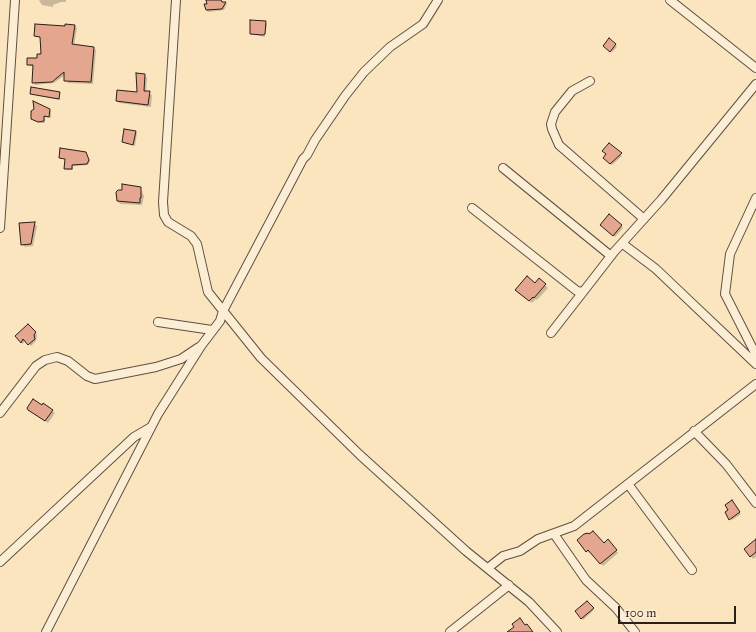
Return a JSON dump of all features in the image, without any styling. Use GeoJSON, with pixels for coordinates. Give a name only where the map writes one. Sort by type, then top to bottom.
{"type":"FeatureCollection","features":[{"type":"Feature","properties":{"kind":"street"},"geometry":{"type":"LineString","coordinates":[[0,228],[14,0]]}},
{"type":"Feature","properties":{"kind":"street"},"geometry":{"type":"LineString","coordinates":[[176,0],[163,202],[164,215],[168,222],[194,240],[201,258],[205,285],[208,292],[261,358],[360,455],[488,568],[529,602],[557,632]]}},
{"type":"Feature","properties":{"kind":"street"},"geometry":{"type":"LineString","coordinates":[[46,632],[152,426],[201,346],[220,321],[223,311],[303,159],[345,96],[378,58],[423,24],[438,0]]}},
{"type":"Feature","properties":{"kind":"street"},"geometry":{"type":"LineString","coordinates":[[670,0],[756,68]]}},
{"type":"Feature","properties":{"kind":"street"},"geometry":{"type":"LineString","coordinates":[[590,80],[572,91],[555,112],[551,124],[552,129],[558,144],[644,219]]}},
{"type":"Feature","properties":{"kind":"street"},"geometry":{"type":"LineString","coordinates":[[551,333],[611,256],[623,244],[756,84]]}},
{"type":"Feature","properties":{"kind":"street"},"geometry":{"type":"LineString","coordinates":[[503,168],[611,256]]}},
{"type":"Feature","properties":{"kind":"street"},"geometry":{"type":"LineString","coordinates":[[756,198],[730,254],[725,294],[756,355]]}},
{"type":"Feature","properties":{"kind":"street"},"geometry":{"type":"LineString","coordinates":[[472,208],[578,291],[583,292]]}},
{"type":"Feature","properties":{"kind":"street"},"geometry":{"type":"LineString","coordinates":[[623,244],[656,269],[756,364]]}},
{"type":"Feature","properties":{"kind":"street"},"geometry":{"type":"LineString","coordinates":[[158,322],[212,330]]}},
{"type":"Feature","properties":{"kind":"street"},"geometry":{"type":"LineString","coordinates":[[0,414],[36,366],[45,360],[57,358],[68,361],[87,376],[95,379],[156,368],[181,359],[201,346]]}},
{"type":"Feature","properties":{"kind":"street"},"geometry":{"type":"LineString","coordinates":[[488,568],[504,556],[520,551],[538,539],[574,526],[756,384]]}},
{"type":"Feature","properties":{"kind":"street"},"geometry":{"type":"LineString","coordinates":[[0,562],[134,437],[152,426]]}},
{"type":"Feature","properties":{"kind":"street"},"geometry":{"type":"LineString","coordinates":[[694,431],[726,464],[756,503]]}},
{"type":"Feature","properties":{"kind":"street"},"geometry":{"type":"LineString","coordinates":[[628,484],[692,570]]}},
{"type":"Feature","properties":{"kind":"street"},"geometry":{"type":"LineString","coordinates":[[554,534],[586,580],[616,608],[634,632]]}},
{"type":"Feature","properties":{"kind":"street"},"geometry":{"type":"LineString","coordinates":[[450,632],[509,585]]}},
{"type":"Feature","properties":{"kind":"building"},"geometry":{"type":"Polygon","coordinates":[[[206,0],[221,0],[222,2],[226,2],[222,9],[206,10],[204,4],[207,4],[206,0]]]}},
{"type":"Feature","properties":{"kind":"building"},"geometry":{"type":"Polygon","coordinates":[[[250,20],[266,21],[265,34],[250,34],[250,20]]]}},
{"type":"Feature","properties":{"kind":"building"},"geometry":{"type":"Polygon","coordinates":[[[35,24],[65,26],[65,24],[75,25],[72,44],[94,47],[91,82],[64,81],[64,72],[52,82],[32,83],[33,65],[27,65],[27,58],[37,58],[37,54],[41,54],[40,37],[34,36],[35,24]]]}},
{"type":"Feature","properties":{"kind":"building"},"geometry":{"type":"Polygon","coordinates":[[[609,38],[616,44],[610,52],[603,46],[609,38]]]}},
{"type":"Feature","properties":{"kind":"building"},"geometry":{"type":"Polygon","coordinates":[[[136,73],[145,74],[144,91],[150,91],[148,105],[116,101],[117,90],[137,92],[136,73]]]}},
{"type":"Feature","properties":{"kind":"building"},"geometry":{"type":"Polygon","coordinates":[[[31,87],[60,92],[59,99],[30,94],[31,87]]]}},
{"type":"Feature","properties":{"kind":"building"},"geometry":{"type":"Polygon","coordinates":[[[33,101],[50,109],[49,117],[44,116],[44,121],[38,122],[31,119],[31,111],[34,109],[33,101]]]}},
{"type":"Feature","properties":{"kind":"building"},"geometry":{"type":"Polygon","coordinates":[[[124,129],[136,131],[133,145],[122,142],[124,129]]]}},
{"type":"Feature","properties":{"kind":"building"},"geometry":{"type":"Polygon","coordinates":[[[609,143],[622,153],[610,164],[603,158],[606,154],[602,151],[609,143]]]}},
{"type":"Feature","properties":{"kind":"building"},"geometry":{"type":"Polygon","coordinates":[[[60,148],[86,152],[89,160],[87,164],[72,165],[72,169],[64,169],[65,159],[59,158],[60,148]]]}},
{"type":"Feature","properties":{"kind":"building"},"geometry":{"type":"Polygon","coordinates":[[[122,184],[141,187],[140,203],[117,201],[116,192],[118,190],[122,190],[122,184]]]}},
{"type":"Feature","properties":{"kind":"building"},"geometry":{"type":"Polygon","coordinates":[[[609,214],[622,225],[613,236],[600,225],[609,214]]]}},
{"type":"Feature","properties":{"kind":"building"},"geometry":{"type":"Polygon","coordinates":[[[35,222],[31,244],[21,245],[19,223],[35,222]]]}},
{"type":"Feature","properties":{"kind":"building"},"geometry":{"type":"Polygon","coordinates":[[[527,276],[535,283],[539,278],[546,284],[534,298],[533,297],[529,301],[515,290],[527,276]]]}},
{"type":"Feature","properties":{"kind":"building"},"geometry":{"type":"Polygon","coordinates":[[[28,324],[36,332],[34,335],[35,339],[28,345],[23,339],[21,343],[15,336],[28,324]]]}},
{"type":"Feature","properties":{"kind":"building"},"geometry":{"type":"Polygon","coordinates":[[[33,399],[42,405],[43,403],[53,410],[45,421],[28,410],[27,408],[33,399]]]}},
{"type":"Feature","properties":{"kind":"building"},"geometry":{"type":"Polygon","coordinates":[[[732,500],[740,512],[729,520],[725,512],[728,510],[725,505],[732,500]]]}},
{"type":"Feature","properties":{"kind":"building"},"geometry":{"type":"Polygon","coordinates":[[[593,531],[604,543],[608,539],[617,550],[600,564],[588,550],[586,552],[577,540],[584,534],[589,534],[593,531]]]}},
{"type":"Feature","properties":{"kind":"building"},"geometry":{"type":"Polygon","coordinates":[[[756,539],[756,552],[750,557],[744,549],[756,539]]]}},
{"type":"Feature","properties":{"kind":"building"},"geometry":{"type":"Polygon","coordinates":[[[587,601],[594,608],[581,619],[575,611],[587,601]]]}},
{"type":"Feature","properties":{"kind":"building"},"geometry":{"type":"Polygon","coordinates":[[[520,618],[533,632],[507,632],[514,627],[512,624],[520,618]]]}}]}
